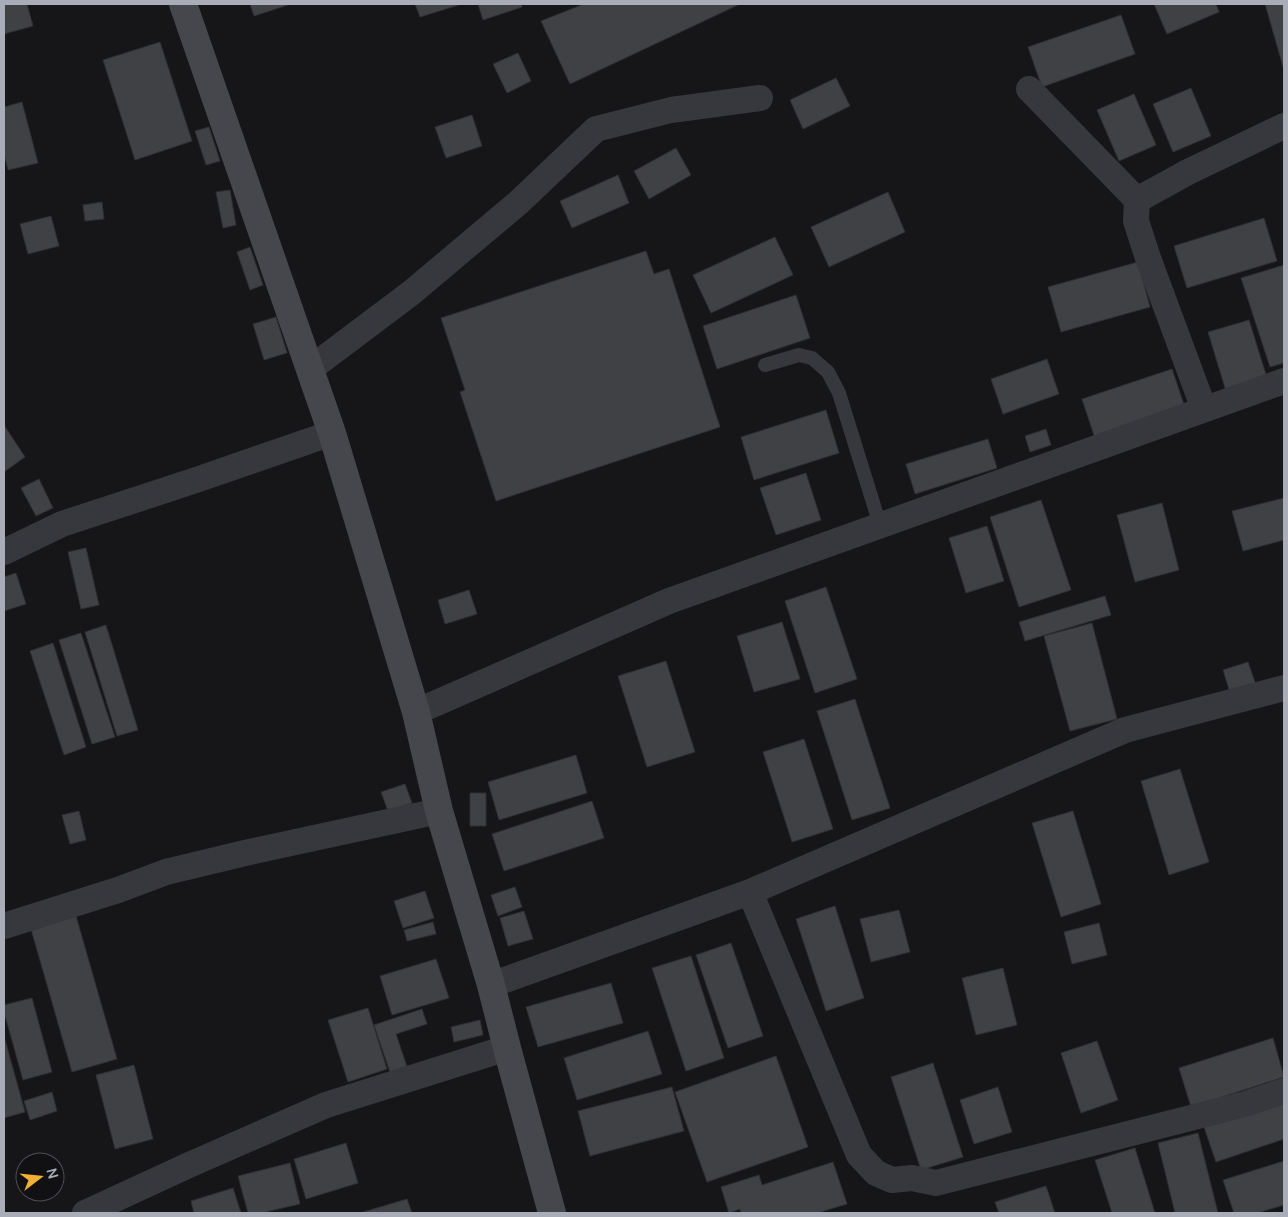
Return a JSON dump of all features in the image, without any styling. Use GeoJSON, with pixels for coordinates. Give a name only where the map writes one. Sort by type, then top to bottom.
{"type":"FeatureCollection","features":[{"type":"Feature","properties":{"kind":"street"},"geometry":{"type":"LineString","coordinates":[[183,4],[332,433],[416,712],[439,811],[491,985],[552,1213]]}},
{"type":"Feature","properties":{"kind":"street"},"geometry":{"type":"LineString","coordinates":[[1029,89],[1137,200],[1136,221],[1204,409]]}},
{"type":"Feature","properties":{"kind":"street"},"geometry":{"type":"LineString","coordinates":[[310,369],[411,293],[518,202],[596,129],[670,110],[760,98]]}},
{"type":"Feature","properties":{"kind":"street"},"geometry":{"type":"LineString","coordinates":[[1137,200],[1188,172],[1284,126]]}},
{"type":"Feature","properties":{"kind":"street"},"geometry":{"type":"LineString","coordinates":[[416,712],[669,601],[1284,381]]}},
{"type":"Feature","properties":{"kind":"street"},"geometry":{"type":"LineString","coordinates":[[4,552],[62,524],[332,433]]}},
{"type":"Feature","properties":{"kind":"street"},"geometry":{"type":"LineString","coordinates":[[491,985],[750,892],[1125,730],[1284,688]]}},
{"type":"Feature","properties":{"kind":"street"},"geometry":{"type":"LineString","coordinates":[[4,926],[118,890],[166,872],[439,811]]}},
{"type":"Feature","properties":{"kind":"street"},"geometry":{"type":"LineString","coordinates":[[750,892],[859,1155],[876,1173],[892,1180],[912,1178],[936,1183],[1245,1104],[1284,1091]]}},
{"type":"Feature","properties":{"kind":"street"},"geometry":{"type":"LineString","coordinates":[[85,1213],[326,1105],[507,1048]]}},
{"type":"Feature","properties":{"kind":"lane"},"geometry":{"type":"LineString","coordinates":[[765,365],[799,355],[812,358],[828,372],[839,393],[880,525]]}},
{"type":"Feature","properties":{"kind":"building"},"geometry":{"type":"Polygon","coordinates":[[[4,4],[27,4],[33,26],[4,34],[4,4]]]}},
{"type":"Feature","properties":{"kind":"building"},"geometry":{"type":"Polygon","coordinates":[[[250,4],[291,4],[254,16],[250,4]]]}},
{"type":"Feature","properties":{"kind":"building"},"geometry":{"type":"Polygon","coordinates":[[[415,4],[462,4],[420,17],[415,4]]]}},
{"type":"Feature","properties":{"kind":"building"},"geometry":{"type":"Polygon","coordinates":[[[478,4],[521,4],[522,7],[483,20],[478,4]]]}},
{"type":"Feature","properties":{"kind":"building"},"geometry":{"type":"Polygon","coordinates":[[[584,4],[740,4],[570,84],[541,21],[584,4]]]}},
{"type":"Feature","properties":{"kind":"building"},"geometry":{"type":"Polygon","coordinates":[[[1154,4],[1216,4],[1219,12],[1167,34],[1154,4]]]}},
{"type":"Feature","properties":{"kind":"building"},"geometry":{"type":"Polygon","coordinates":[[[1265,4],[1284,4],[1284,70],[1265,4]]]}},
{"type":"Feature","properties":{"kind":"building"},"geometry":{"type":"Polygon","coordinates":[[[1121,15],[1135,54],[1042,87],[1028,47],[1121,15]]]}},
{"type":"Feature","properties":{"kind":"building"},"geometry":{"type":"Polygon","coordinates":[[[160,42],[192,141],[135,160],[103,60],[160,42]]]}},
{"type":"Feature","properties":{"kind":"building"},"geometry":{"type":"Polygon","coordinates":[[[518,53],[531,81],[507,93],[493,64],[518,53]]]}},
{"type":"Feature","properties":{"kind":"building"},"geometry":{"type":"Polygon","coordinates":[[[836,78],[850,106],[803,129],[790,100],[836,78]]]}},
{"type":"Feature","properties":{"kind":"building"},"geometry":{"type":"Polygon","coordinates":[[[1191,88],[1211,136],[1173,152],[1153,104],[1191,88]]]}},
{"type":"Feature","properties":{"kind":"building"},"geometry":{"type":"Polygon","coordinates":[[[1134,94],[1156,145],[1119,161],[1097,110],[1134,94]]]}},
{"type":"Feature","properties":{"kind":"building"},"geometry":{"type":"Polygon","coordinates":[[[22,102],[38,163],[8,170],[4,154],[4,107],[22,102]]]}},
{"type":"Feature","properties":{"kind":"building"},"geometry":{"type":"Polygon","coordinates":[[[472,115],[482,146],[446,158],[435,127],[472,115]]]}},
{"type":"Feature","properties":{"kind":"building"},"geometry":{"type":"Polygon","coordinates":[[[209,127],[220,161],[206,165],[195,131],[209,127]]]}},
{"type":"Feature","properties":{"kind":"building"},"geometry":{"type":"Polygon","coordinates":[[[676,148],[691,175],[649,199],[634,171],[676,148]]]}},
{"type":"Feature","properties":{"kind":"building"},"geometry":{"type":"Polygon","coordinates":[[[618,175],[629,203],[572,228],[560,201],[618,175]]]}},
{"type":"Feature","properties":{"kind":"building"},"geometry":{"type":"Polygon","coordinates":[[[230,190],[236,225],[223,228],[216,192],[230,190]]]}},
{"type":"Feature","properties":{"kind":"building"},"geometry":{"type":"Polygon","coordinates":[[[888,192],[905,232],[829,267],[811,227],[888,192]]]}},
{"type":"Feature","properties":{"kind":"building"},"geometry":{"type":"Polygon","coordinates":[[[102,202],[104,219],[85,221],[83,205],[102,202]]]}},
{"type":"Feature","properties":{"kind":"building"},"geometry":{"type":"Polygon","coordinates":[[[51,216],[59,246],[28,254],[20,224],[51,216]]]}},
{"type":"Feature","properties":{"kind":"building"},"geometry":{"type":"Polygon","coordinates":[[[1264,218],[1277,261],[1187,288],[1174,246],[1264,218]]]}},
{"type":"Feature","properties":{"kind":"building"},"geometry":{"type":"Polygon","coordinates":[[[775,237],[793,275],[711,313],[693,275],[775,237]]]}},
{"type":"Feature","properties":{"kind":"building"},"geometry":{"type":"Polygon","coordinates":[[[250,247],[263,285],[250,290],[237,252],[250,247]]]}},
{"type":"Feature","properties":{"kind":"building"},"geometry":{"type":"Polygon","coordinates":[[[646,251],[654,274],[669,269],[720,427],[496,501],[460,392],[465,390],[441,318],[646,251]]]}},
{"type":"Feature","properties":{"kind":"building"},"geometry":{"type":"Polygon","coordinates":[[[1138,262],[1150,307],[1061,332],[1048,287],[1138,262]]]}},
{"type":"Feature","properties":{"kind":"building"},"geometry":{"type":"Polygon","coordinates":[[[1284,265],[1284,363],[1270,367],[1241,278],[1284,265]]]}},
{"type":"Feature","properties":{"kind":"building"},"geometry":{"type":"Polygon","coordinates":[[[796,295],[810,338],[717,369],[703,326],[796,295]]]}},
{"type":"Feature","properties":{"kind":"building"},"geometry":{"type":"Polygon","coordinates":[[[276,317],[287,353],[264,360],[253,324],[276,317]]]}},
{"type":"Feature","properties":{"kind":"building"},"geometry":{"type":"Polygon","coordinates":[[[1249,320],[1267,378],[1226,391],[1208,332],[1249,320]]]}},
{"type":"Feature","properties":{"kind":"building"},"geometry":{"type":"Polygon","coordinates":[[[1047,359],[1059,394],[1003,414],[991,379],[1047,359]]]}},
{"type":"Feature","properties":{"kind":"building"},"geometry":{"type":"Polygon","coordinates":[[[1172,369],[1185,408],[1095,438],[1082,399],[1172,369]]]}},
{"type":"Feature","properties":{"kind":"building"},"geometry":{"type":"Polygon","coordinates":[[[826,410],[839,453],[754,480],[741,437],[826,410]]]}},
{"type":"Feature","properties":{"kind":"building"},"geometry":{"type":"Polygon","coordinates":[[[4,425],[25,457],[4,472],[4,425]]]}},
{"type":"Feature","properties":{"kind":"building"},"geometry":{"type":"Polygon","coordinates":[[[1046,429],[1051,445],[1030,452],[1025,436],[1046,429]]]}},
{"type":"Feature","properties":{"kind":"building"},"geometry":{"type":"Polygon","coordinates":[[[988,439],[997,468],[915,494],[906,464],[988,439]]]}},
{"type":"Feature","properties":{"kind":"building"},"geometry":{"type":"Polygon","coordinates":[[[806,473],[821,520],[776,535],[760,488],[806,473]]]}},
{"type":"Feature","properties":{"kind":"building"},"geometry":{"type":"Polygon","coordinates":[[[39,479],[53,508],[36,516],[21,488],[39,479]]]}},
{"type":"Feature","properties":{"kind":"building"},"geometry":{"type":"Polygon","coordinates":[[[1284,498],[1284,540],[1243,551],[1232,511],[1284,498]]]}},
{"type":"Feature","properties":{"kind":"building"},"geometry":{"type":"Polygon","coordinates":[[[1041,500],[1071,590],[1019,607],[990,517],[1041,500]]]}},
{"type":"Feature","properties":{"kind":"building"},"geometry":{"type":"Polygon","coordinates":[[[1162,503],[1179,570],[1135,582],[1117,515],[1162,503]]]}},
{"type":"Feature","properties":{"kind":"building"},"geometry":{"type":"Polygon","coordinates":[[[987,526],[1004,581],[966,593],[949,538],[987,526]]]}},
{"type":"Feature","properties":{"kind":"building"},"geometry":{"type":"Polygon","coordinates":[[[86,548],[99,605],[81,609],[68,552],[86,548]]]}},
{"type":"Feature","properties":{"kind":"building"},"geometry":{"type":"Polygon","coordinates":[[[16,573],[26,604],[4,611],[4,577],[16,573]]]}},
{"type":"Feature","properties":{"kind":"building"},"geometry":{"type":"Polygon","coordinates":[[[826,587],[857,679],[815,693],[785,601],[826,587]]]}},
{"type":"Feature","properties":{"kind":"building"},"geometry":{"type":"Polygon","coordinates":[[[469,590],[477,614],[445,624],[438,600],[469,590]]]}},
{"type":"Feature","properties":{"kind":"building"},"geometry":{"type":"Polygon","coordinates":[[[1105,596],[1111,615],[1025,641],[1019,622],[1105,596]]]}},
{"type":"Feature","properties":{"kind":"building"},"geometry":{"type":"Polygon","coordinates":[[[782,622],[800,679],[754,692],[737,636],[782,622]]]}},
{"type":"Feature","properties":{"kind":"building"},"geometry":{"type":"Polygon","coordinates":[[[1092,623],[1117,719],[1070,731],[1044,636],[1092,623]]]}},
{"type":"Feature","properties":{"kind":"building"},"geometry":{"type":"Polygon","coordinates":[[[106,625],[138,730],[117,736],[85,632],[106,625]]]}},
{"type":"Feature","properties":{"kind":"building"},"geometry":{"type":"Polygon","coordinates":[[[81,633],[115,737],[92,744],[59,640],[81,633]]]}},
{"type":"Feature","properties":{"kind":"building"},"geometry":{"type":"Polygon","coordinates":[[[53,643],[86,747],[64,755],[30,651],[53,643]]]}},
{"type":"Feature","properties":{"kind":"building"},"geometry":{"type":"Polygon","coordinates":[[[666,661],[695,752],[647,767],[618,676],[666,661]]]}},
{"type":"Feature","properties":{"kind":"building"},"geometry":{"type":"Polygon","coordinates":[[[1248,662],[1258,691],[1232,699],[1223,670],[1248,662]]]}},
{"type":"Feature","properties":{"kind":"building"},"geometry":{"type":"Polygon","coordinates":[[[855,699],[890,808],[852,820],[817,711],[855,699]]]}},
{"type":"Feature","properties":{"kind":"building"},"geometry":{"type":"Polygon","coordinates":[[[804,739],[833,829],[792,842],[763,752],[804,739]]]}},
{"type":"Feature","properties":{"kind":"building"},"geometry":{"type":"Polygon","coordinates":[[[576,755],[587,793],[499,820],[488,782],[576,755]]]}},
{"type":"Feature","properties":{"kind":"building"},"geometry":{"type":"Polygon","coordinates":[[[1180,769],[1209,862],[1169,875],[1141,781],[1180,769]]]}},
{"type":"Feature","properties":{"kind":"building"},"geometry":{"type":"Polygon","coordinates":[[[405,784],[412,803],[388,811],[381,792],[405,784]]]}},
{"type":"Feature","properties":{"kind":"building"},"geometry":{"type":"Polygon","coordinates":[[[470,793],[486,793],[486,826],[470,826],[470,793]]]}},
{"type":"Feature","properties":{"kind":"building"},"geometry":{"type":"Polygon","coordinates":[[[592,801],[604,838],[504,871],[492,834],[592,801]]]}},
{"type":"Feature","properties":{"kind":"building"},"geometry":{"type":"Polygon","coordinates":[[[79,811],[86,840],[70,844],[62,815],[79,811]]]}},
{"type":"Feature","properties":{"kind":"building"},"geometry":{"type":"Polygon","coordinates":[[[1073,811],[1101,904],[1061,917],[1032,823],[1073,811]]]}},
{"type":"Feature","properties":{"kind":"building"},"geometry":{"type":"Polygon","coordinates":[[[515,887],[522,907],[498,916],[491,895],[515,887]]]}},
{"type":"Feature","properties":{"kind":"building"},"geometry":{"type":"Polygon","coordinates":[[[425,891],[434,918],[403,928],[394,901],[425,891]]]}},
{"type":"Feature","properties":{"kind":"building"},"geometry":{"type":"Polygon","coordinates":[[[835,906],[864,998],[826,1011],[796,919],[835,906]]]}},
{"type":"Feature","properties":{"kind":"building"},"geometry":{"type":"Polygon","coordinates":[[[74,909],[117,1059],[72,1072],[29,922],[74,909]]]}},
{"type":"Feature","properties":{"kind":"building"},"geometry":{"type":"Polygon","coordinates":[[[899,910],[910,952],[871,962],[860,919],[899,910]]]}},
{"type":"Feature","properties":{"kind":"building"},"geometry":{"type":"Polygon","coordinates":[[[524,911],[533,939],[508,946],[500,918],[524,911]]]}},
{"type":"Feature","properties":{"kind":"building"},"geometry":{"type":"Polygon","coordinates":[[[433,922],[436,934],[407,941],[404,930],[433,922]]]}},
{"type":"Feature","properties":{"kind":"building"},"geometry":{"type":"Polygon","coordinates":[[[1099,923],[1107,955],[1072,964],[1064,932],[1099,923]]]}},
{"type":"Feature","properties":{"kind":"building"},"geometry":{"type":"Polygon","coordinates":[[[731,943],[763,1036],[728,1048],[696,955],[731,943]]]}},
{"type":"Feature","properties":{"kind":"building"},"geometry":{"type":"Polygon","coordinates":[[[691,956],[724,1058],[686,1071],[652,968],[691,956]]]}},
{"type":"Feature","properties":{"kind":"building"},"geometry":{"type":"Polygon","coordinates":[[[436,959],[449,998],[392,1015],[380,976],[436,959]]]}},
{"type":"Feature","properties":{"kind":"building"},"geometry":{"type":"Polygon","coordinates":[[[1003,968],[1017,1025],[976,1035],[962,978],[1003,968]]]}},
{"type":"Feature","properties":{"kind":"building"},"geometry":{"type":"Polygon","coordinates":[[[611,983],[623,1023],[538,1047],[526,1007],[611,983]]]}},
{"type":"Feature","properties":{"kind":"building"},"geometry":{"type":"Polygon","coordinates":[[[32,998],[52,1072],[23,1080],[4,1012],[4,1005],[32,998]]]}},
{"type":"Feature","properties":{"kind":"building"},"geometry":{"type":"Polygon","coordinates":[[[368,1008],[387,1069],[348,1082],[328,1020],[368,1008]]]}},
{"type":"Feature","properties":{"kind":"building"},"geometry":{"type":"Polygon","coordinates":[[[422,1009],[427,1024],[396,1034],[407,1067],[390,1072],[374,1025],[422,1009]]]}},
{"type":"Feature","properties":{"kind":"building"},"geometry":{"type":"Polygon","coordinates":[[[480,1020],[483,1035],[454,1042],[451,1027],[480,1020]]]}},
{"type":"Feature","properties":{"kind":"building"},"geometry":{"type":"Polygon","coordinates":[[[648,1031],[662,1074],[577,1100],[564,1058],[648,1031]]]}},
{"type":"Feature","properties":{"kind":"building"},"geometry":{"type":"Polygon","coordinates":[[[4,1036],[25,1112],[4,1118],[4,1036]]]}},
{"type":"Feature","properties":{"kind":"building"},"geometry":{"type":"Polygon","coordinates":[[[1273,1038],[1284,1077],[1191,1107],[1179,1068],[1273,1038]]]}},
{"type":"Feature","properties":{"kind":"building"},"geometry":{"type":"Polygon","coordinates":[[[1097,1041],[1118,1100],[1081,1113],[1061,1053],[1097,1041]]]}},
{"type":"Feature","properties":{"kind":"building"},"geometry":{"type":"Polygon","coordinates":[[[776,1056],[808,1147],[707,1182],[675,1092],[776,1056]]]}},
{"type":"Feature","properties":{"kind":"building"},"geometry":{"type":"Polygon","coordinates":[[[933,1063],[963,1157],[921,1170],[891,1077],[933,1063]]]}},
{"type":"Feature","properties":{"kind":"building"},"geometry":{"type":"Polygon","coordinates":[[[134,1065],[153,1139],[115,1149],[96,1075],[134,1065]]]}},
{"type":"Feature","properties":{"kind":"building"},"geometry":{"type":"Polygon","coordinates":[[[672,1087],[684,1131],[590,1156],[578,1111],[672,1087]]]}},
{"type":"Feature","properties":{"kind":"building"},"geometry":{"type":"Polygon","coordinates":[[[998,1087],[1012,1132],[974,1144],[960,1100],[998,1087]]]}},
{"type":"Feature","properties":{"kind":"building"},"geometry":{"type":"Polygon","coordinates":[[[52,1092],[57,1111],[30,1120],[24,1101],[52,1092]]]}},
{"type":"Feature","properties":{"kind":"building"},"geometry":{"type":"Polygon","coordinates":[[[1284,1097],[1284,1139],[1216,1162],[1203,1124],[1284,1097]]]}},
{"type":"Feature","properties":{"kind":"building"},"geometry":{"type":"Polygon","coordinates":[[[1198,1133],[1218,1213],[1175,1213],[1158,1143],[1198,1133]]]}},
{"type":"Feature","properties":{"kind":"building"},"geometry":{"type":"Polygon","coordinates":[[[346,1143],[358,1183],[306,1199],[294,1159],[346,1143]]]}},
{"type":"Feature","properties":{"kind":"building"},"geometry":{"type":"Polygon","coordinates":[[[1135,1148],[1155,1213],[1112,1213],[1095,1160],[1135,1148]]]}},
{"type":"Feature","properties":{"kind":"building"},"geometry":{"type":"Polygon","coordinates":[[[1284,1161],[1284,1205],[1257,1213],[1234,1213],[1223,1180],[1284,1161]]]}},
{"type":"Feature","properties":{"kind":"building"},"geometry":{"type":"Polygon","coordinates":[[[833,1162],[847,1204],[817,1213],[741,1213],[740,1209],[729,1213],[721,1187],[759,1175],[762,1185],[833,1162]]]}},
{"type":"Feature","properties":{"kind":"building"},"geometry":{"type":"Polygon","coordinates":[[[290,1163],[300,1204],[261,1213],[248,1213],[238,1176],[290,1163]]]}},
{"type":"Feature","properties":{"kind":"building"},"geometry":{"type":"Polygon","coordinates":[[[1046,1186],[1055,1213],[999,1213],[995,1202],[1046,1186]]]}},
{"type":"Feature","properties":{"kind":"building"},"geometry":{"type":"Polygon","coordinates":[[[233,1188],[241,1213],[194,1213],[191,1201],[233,1188]]]}},
{"type":"Feature","properties":{"kind":"building"},"geometry":{"type":"Polygon","coordinates":[[[407,1199],[412,1213],[360,1213],[407,1199]]]}}]}
